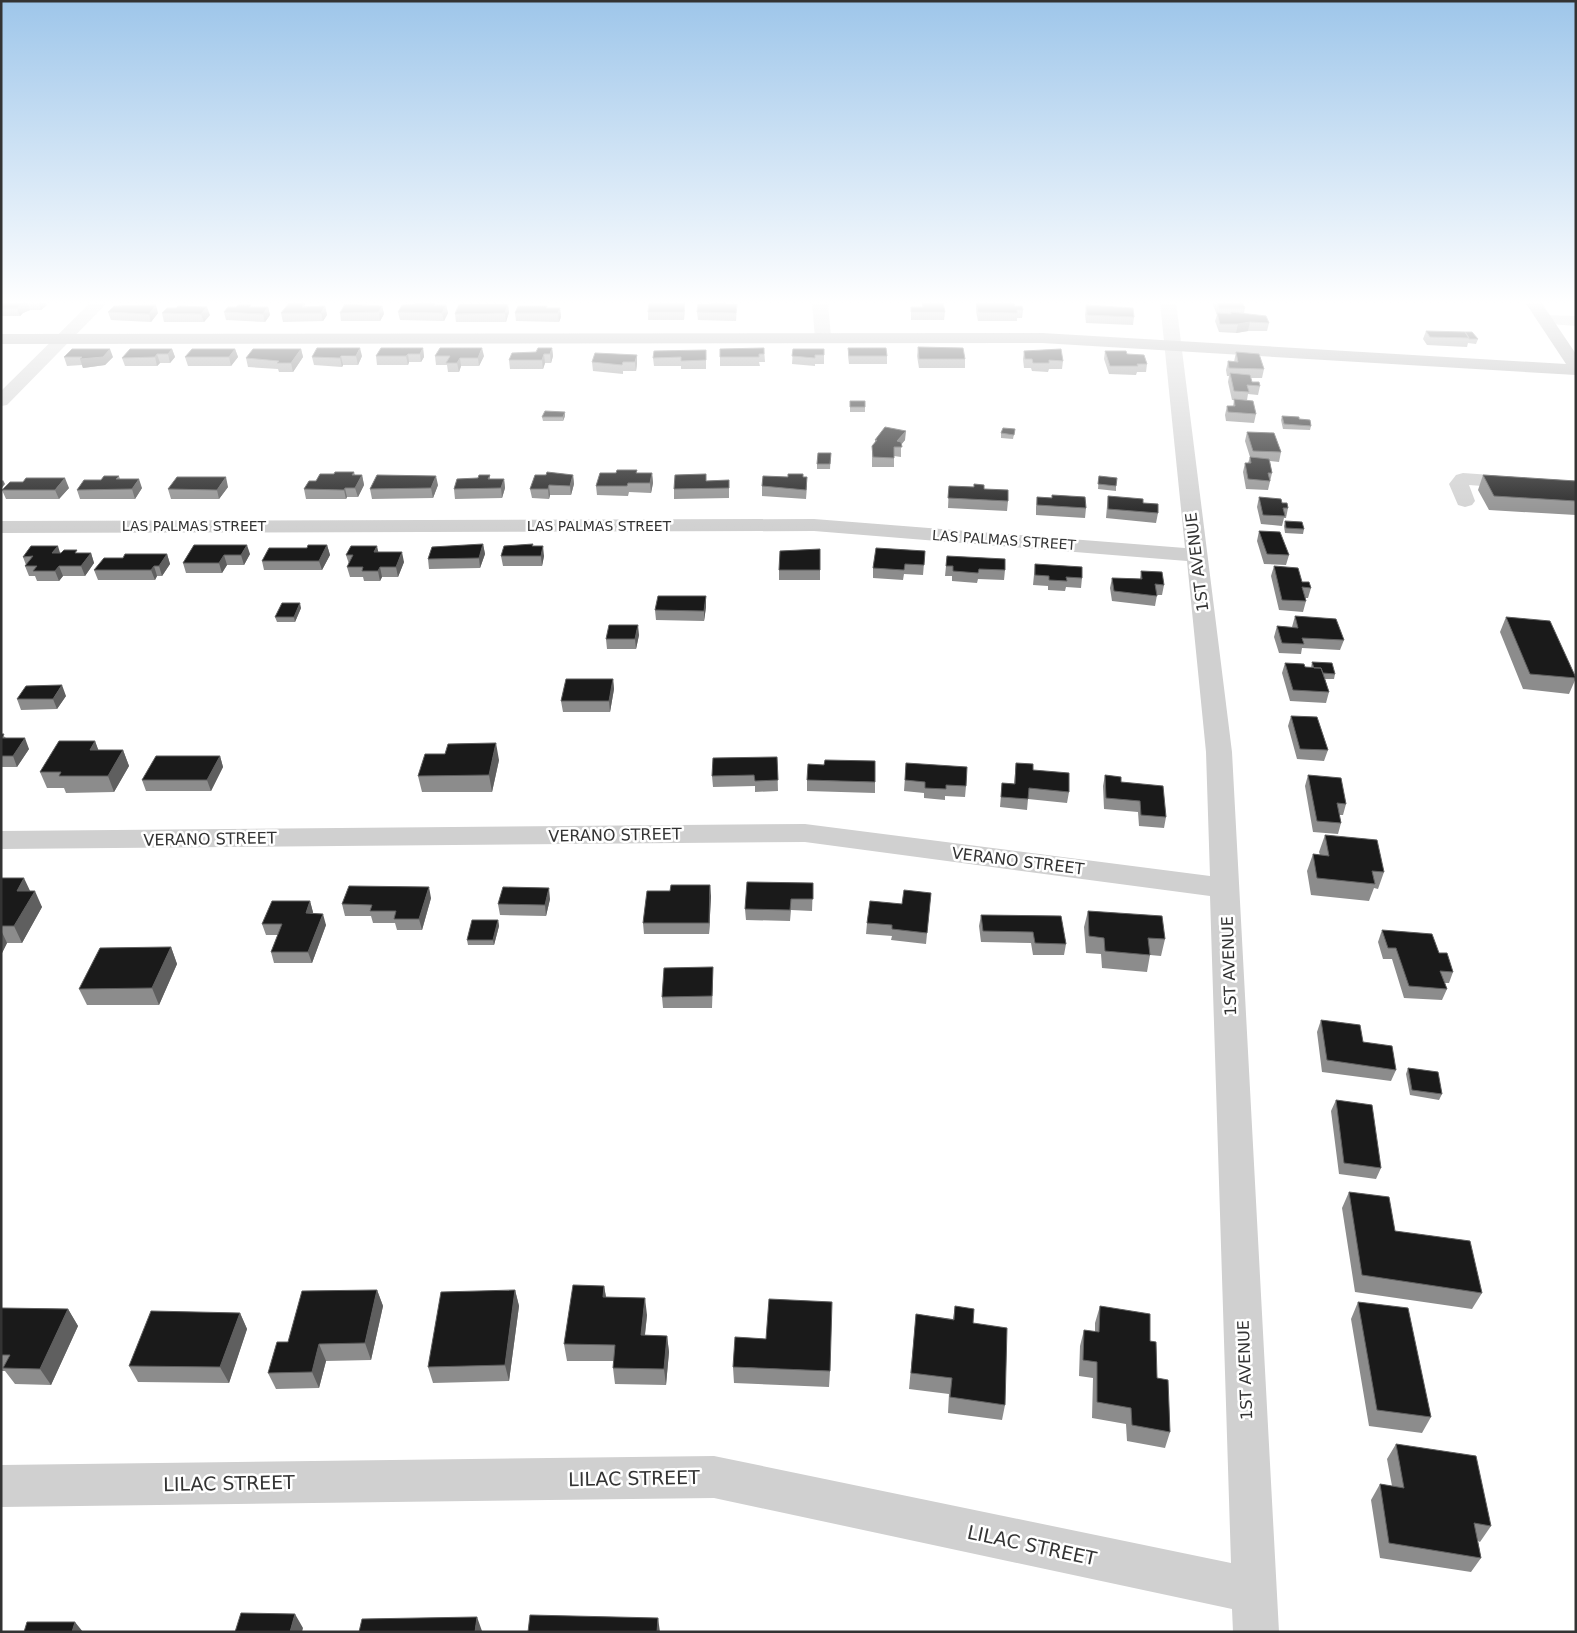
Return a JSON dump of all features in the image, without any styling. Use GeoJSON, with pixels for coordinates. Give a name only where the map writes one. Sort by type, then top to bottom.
{"type":"FeatureCollection","features":[{"type":"Feature","properties":{"kind":"street"},"geometry":{"type":"LineString","coordinates":[[1,401],[24,378]]}},
{"type":"Feature","properties":{"kind":"street","name":"1ST AVENUE"},"geometry":{"type":"LineString","coordinates":[[1177,378],[1219,752],[1255,1612]]}},
{"type":"Feature","properties":{"kind":"street"},"geometry":{"type":"LineString","coordinates":[[1465,501],[1459,484],[1463,479],[1576,487]]}},
{"type":"Feature","properties":{"kind":"street","name":"LAS PALMAS STREET"},"geometry":{"type":"LineString","coordinates":[[1,527],[814,525],[1196,555]]}},
{"type":"Feature","properties":{"kind":"street","name":"VERANO STREET"},"geometry":{"type":"LineString","coordinates":[[1,840],[805,833],[1226,888]]}},
{"type":"Feature","properties":{"kind":"street","name":"LILAC STREET"},"geometry":{"type":"LineString","coordinates":[[1,1486],[714,1477],[1255,1612]]}},
{"type":"Feature","properties":{"kind":"building"},"geometry":{"type":"Polygon","coordinates":[[[1231,378],[1251,378],[1252,382],[1259,382],[1260,386],[1247,385],[1249,392],[1234,391],[1231,378]]]}},
{"type":"Feature","properties":{"kind":"building"},"geometry":{"type":"Polygon","coordinates":[[[1234,399],[1253,401],[1256,414],[1228,412],[1227,406],[1235,406],[1234,399]]]}},
{"type":"Feature","properties":{"kind":"building"},"geometry":{"type":"Polygon","coordinates":[[[850,401],[865,401],[865,407],[850,407],[850,401]]]}},
{"type":"Feature","properties":{"kind":"building"},"geometry":{"type":"Polygon","coordinates":[[[545,411],[565,412],[563,417],[542,417],[545,411]]]}},
{"type":"Feature","properties":{"kind":"building"},"geometry":{"type":"Polygon","coordinates":[[[1282,416],[1310,420],[1311,426],[1284,424],[1282,416]]]}},
{"type":"Feature","properties":{"kind":"building"},"geometry":{"type":"Polygon","coordinates":[[[885,427],[906,431],[897,441],[901,442],[902,447],[894,447],[894,458],[873,457],[872,446],[885,427]]]}},
{"type":"Feature","properties":{"kind":"building"},"geometry":{"type":"Polygon","coordinates":[[[1003,428],[1015,429],[1014,435],[1001,433],[1003,428]]]}},
{"type":"Feature","properties":{"kind":"building"},"geometry":{"type":"Polygon","coordinates":[[[1247,432],[1274,433],[1281,452],[1253,451],[1247,432]]]}},
{"type":"Feature","properties":{"kind":"building"},"geometry":{"type":"Polygon","coordinates":[[[818,453],[831,453],[830,464],[817,464],[818,453]]]}},
{"type":"Feature","properties":{"kind":"building"},"geometry":{"type":"Polygon","coordinates":[[[1250,457],[1269,459],[1272,473],[1268,473],[1270,481],[1248,479],[1245,463],[1251,463],[1250,457]]]}},
{"type":"Feature","properties":{"kind":"building"},"geometry":{"type":"Polygon","coordinates":[[[617,470],[637,470],[636,473],[652,473],[650,483],[628,483],[627,486],[596,486],[600,473],[616,473],[617,470]]]}},
{"type":"Feature","properties":{"kind":"building"},"geometry":{"type":"Polygon","coordinates":[[[335,472],[354,472],[352,475],[362,475],[355,488],[345,488],[344,490],[304,489],[309,481],[316,481],[320,474],[334,474],[335,472]]]}},
{"type":"Feature","properties":{"kind":"building"},"geometry":{"type":"Polygon","coordinates":[[[547,472],[573,475],[570,486],[549,485],[548,489],[530,489],[535,475],[546,475],[547,472]]]}},
{"type":"Feature","properties":{"kind":"building"},"geometry":{"type":"Polygon","coordinates":[[[706,474],[706,481],[729,480],[729,488],[674,489],[675,475],[706,474]]]}},
{"type":"Feature","properties":{"kind":"building"},"geometry":{"type":"Polygon","coordinates":[[[788,474],[803,474],[803,477],[807,477],[806,490],[762,486],[763,476],[788,477],[788,474]]]}},
{"type":"Feature","properties":{"kind":"building"},"geometry":{"type":"Polygon","coordinates":[[[377,475],[436,476],[431,488],[370,489],[377,475]]]}},
{"type":"Feature","properties":{"kind":"building"},"geometry":{"type":"Polygon","coordinates":[[[479,475],[490,475],[488,479],[504,479],[501,488],[454,489],[457,479],[478,478],[479,475]]]}},
{"type":"Feature","properties":{"kind":"building"},"geometry":{"type":"Polygon","coordinates":[[[1483,475],[1576,481],[1576,501],[1494,496],[1483,475]]]}},
{"type":"Feature","properties":{"kind":"building"},"geometry":{"type":"Polygon","coordinates":[[[104,476],[119,476],[116,479],[139,479],[132,489],[77,490],[84,480],[101,480],[104,476]]]}},
{"type":"Feature","properties":{"kind":"building"},"geometry":{"type":"Polygon","coordinates":[[[1099,476],[1117,478],[1116,486],[1098,484],[1099,476]]]}},
{"type":"Feature","properties":{"kind":"building"},"geometry":{"type":"Polygon","coordinates":[[[177,477],[226,477],[217,490],[168,489],[177,477]]]}},
{"type":"Feature","properties":{"kind":"building"},"geometry":{"type":"Polygon","coordinates":[[[26,478],[65,478],[55,490],[2,490],[10,482],[23,482],[26,478]]]}},
{"type":"Feature","properties":{"kind":"building"},"geometry":{"type":"Polygon","coordinates":[[[974,484],[984,485],[984,489],[1008,490],[1008,501],[948,498],[949,486],[974,487],[974,484]]]}},
{"type":"Feature","properties":{"kind":"building"},"geometry":{"type":"Polygon","coordinates":[[[1052,495],[1085,497],[1086,508],[1037,505],[1037,497],[1052,498],[1052,495]]]}},
{"type":"Feature","properties":{"kind":"building"},"geometry":{"type":"Polygon","coordinates":[[[1108,496],[1143,499],[1143,503],[1158,504],[1158,513],[1108,509],[1108,496]]]}},
{"type":"Feature","properties":{"kind":"building"},"geometry":{"type":"Polygon","coordinates":[[[1259,497],[1281,499],[1282,503],[1287,503],[1288,508],[1283,508],[1285,516],[1263,515],[1259,497]]]}},
{"type":"Feature","properties":{"kind":"building"},"geometry":{"type":"Polygon","coordinates":[[[1285,521],[1302,522],[1304,529],[1286,528],[1285,521]]]}},
{"type":"Feature","properties":{"kind":"building"},"geometry":{"type":"Polygon","coordinates":[[[1259,531],[1280,532],[1289,555],[1267,554],[1259,531]]]}},
{"type":"Feature","properties":{"kind":"building"},"geometry":{"type":"Polygon","coordinates":[[[483,544],[479,558],[428,559],[432,547],[483,544]]]}},
{"type":"Feature","properties":{"kind":"building"},"geometry":{"type":"Polygon","coordinates":[[[533,544],[532,546],[543,546],[541,556],[501,556],[504,546],[533,544]]]}},
{"type":"Feature","properties":{"kind":"building"},"geometry":{"type":"Polygon","coordinates":[[[194,545],[247,545],[241,555],[224,555],[219,563],[183,563],[194,545]]]}},
{"type":"Feature","properties":{"kind":"building"},"geometry":{"type":"Polygon","coordinates":[[[308,545],[327,545],[319,561],[262,561],[269,548],[307,548],[308,545]]]}},
{"type":"Feature","properties":{"kind":"building"},"geometry":{"type":"Polygon","coordinates":[[[31,546],[58,546],[52,553],[61,553],[64,550],[77,550],[75,553],[91,553],[81,566],[59,566],[55,571],[33,571],[37,566],[25,566],[33,556],[23,557],[31,546]]]}},
{"type":"Feature","properties":{"kind":"building"},"geometry":{"type":"Polygon","coordinates":[[[351,546],[377,546],[374,552],[402,552],[396,567],[380,567],[378,571],[362,571],[363,567],[347,567],[353,555],[346,555],[351,546]]]}},
{"type":"Feature","properties":{"kind":"building"},"geometry":{"type":"Polygon","coordinates":[[[876,548],[925,551],[924,565],[905,564],[904,570],[873,568],[876,548]]]}},
{"type":"Feature","properties":{"kind":"building"},"geometry":{"type":"Polygon","coordinates":[[[820,549],[820,570],[779,570],[780,551],[820,549]]]}},
{"type":"Feature","properties":{"kind":"building"},"geometry":{"type":"Polygon","coordinates":[[[125,554],[167,554],[159,566],[154,566],[151,570],[94,570],[104,558],[123,558],[125,554]]]}},
{"type":"Feature","properties":{"kind":"building"},"geometry":{"type":"Polygon","coordinates":[[[947,556],[1005,559],[1005,570],[979,569],[978,573],[953,571],[953,566],[946,566],[947,556]]]}},
{"type":"Feature","properties":{"kind":"building"},"geometry":{"type":"Polygon","coordinates":[[[1035,564],[1082,567],[1082,578],[1066,577],[1067,581],[1049,580],[1049,576],[1035,575],[1035,564]]]}},
{"type":"Feature","properties":{"kind":"building"},"geometry":{"type":"Polygon","coordinates":[[[1274,566],[1298,568],[1302,582],[1309,582],[1311,588],[1302,587],[1306,601],[1282,600],[1274,566]]]}},
{"type":"Feature","properties":{"kind":"building"},"geometry":{"type":"Polygon","coordinates":[[[1141,571],[1162,572],[1164,585],[1155,584],[1157,596],[1114,591],[1112,578],[1142,579],[1141,571]]]}},
{"type":"Feature","properties":{"kind":"building"},"geometry":{"type":"Polygon","coordinates":[[[658,596],[706,596],[704,611],[655,610],[658,596]]]}},
{"type":"Feature","properties":{"kind":"building"},"geometry":{"type":"Polygon","coordinates":[[[282,603],[300,603],[294,617],[275,617],[282,603]]]}},
{"type":"Feature","properties":{"kind":"building"},"geometry":{"type":"Polygon","coordinates":[[[1295,616],[1336,619],[1344,640],[1302,638],[1304,644],[1282,643],[1277,626],[1298,628],[1295,616]]]}},
{"type":"Feature","properties":{"kind":"building"},"geometry":{"type":"Polygon","coordinates":[[[1506,617],[1550,621],[1576,678],[1530,674],[1506,617]]]}},
{"type":"Feature","properties":{"kind":"building"},"geometry":{"type":"Polygon","coordinates":[[[609,625],[638,625],[635,639],[606,639],[609,625]]]}},
{"type":"Feature","properties":{"kind":"building"},"geometry":{"type":"Polygon","coordinates":[[[1312,662],[1332,663],[1335,674],[1323,673],[1321,668],[1314,668],[1312,662]]]}},
{"type":"Feature","properties":{"kind":"building"},"geometry":{"type":"Polygon","coordinates":[[[1285,663],[1304,664],[1305,667],[1321,668],[1329,692],[1293,690],[1285,663]]]}},
{"type":"Feature","properties":{"kind":"building"},"geometry":{"type":"Polygon","coordinates":[[[566,679],[613,679],[609,701],[561,701],[566,679]]]}},
{"type":"Feature","properties":{"kind":"building"},"geometry":{"type":"Polygon","coordinates":[[[62,685],[53,699],[17,699],[26,686],[62,685]]]}},
{"type":"Feature","properties":{"kind":"building"},"geometry":{"type":"Polygon","coordinates":[[[1291,716],[1317,717],[1328,750],[1300,749],[1291,716]]]}},
{"type":"Feature","properties":{"kind":"building"},"geometry":{"type":"Polygon","coordinates":[[[1,734],[4,734],[2,738],[25,738],[13,756],[1,756],[1,734]]]}},
{"type":"Feature","properties":{"kind":"building"},"geometry":{"type":"Polygon","coordinates":[[[59,741],[95,741],[90,750],[123,750],[108,776],[59,776],[61,772],[40,772],[59,741]]]}},
{"type":"Feature","properties":{"kind":"building"},"geometry":{"type":"Polygon","coordinates":[[[496,743],[489,775],[418,776],[425,754],[445,754],[448,744],[496,743]]]}},
{"type":"Feature","properties":{"kind":"building"},"geometry":{"type":"Polygon","coordinates":[[[156,756],[220,756],[207,780],[142,780],[156,756]]]}},
{"type":"Feature","properties":{"kind":"building"},"geometry":{"type":"Polygon","coordinates":[[[777,757],[778,780],[755,781],[754,775],[712,776],[713,758],[777,757]]]}},
{"type":"Feature","properties":{"kind":"building"},"geometry":{"type":"Polygon","coordinates":[[[825,760],[875,761],[875,782],[807,780],[808,764],[824,765],[825,760]]]}},
{"type":"Feature","properties":{"kind":"building"},"geometry":{"type":"Polygon","coordinates":[[[906,763],[967,767],[966,786],[946,785],[946,789],[925,788],[925,782],[905,780],[906,763]]]}},
{"type":"Feature","properties":{"kind":"building"},"geometry":{"type":"Polygon","coordinates":[[[1016,763],[1033,764],[1033,770],[1069,773],[1069,792],[1029,788],[1028,799],[1001,797],[1002,783],[1015,784],[1016,763]]]}},
{"type":"Feature","properties":{"kind":"building"},"geometry":{"type":"Polygon","coordinates":[[[1105,775],[1121,777],[1121,782],[1163,786],[1166,817],[1141,815],[1140,801],[1106,798],[1105,775]]]}},
{"type":"Feature","properties":{"kind":"building"},"geometry":{"type":"Polygon","coordinates":[[[1308,775],[1341,778],[1346,804],[1337,803],[1341,823],[1317,821],[1308,775]]]}},
{"type":"Feature","properties":{"kind":"building"},"geometry":{"type":"Polygon","coordinates":[[[1325,835],[1377,840],[1384,872],[1372,871],[1375,884],[1317,878],[1313,854],[1329,856],[1325,835]]]}},
{"type":"Feature","properties":{"kind":"building"},"geometry":{"type":"Polygon","coordinates":[[[1,878],[24,878],[17,891],[35,891],[14,926],[1,926],[1,878]]]}},
{"type":"Feature","properties":{"kind":"building"},"geometry":{"type":"Polygon","coordinates":[[[747,882],[813,883],[813,899],[791,899],[790,910],[745,909],[747,882]]]}},
{"type":"Feature","properties":{"kind":"building"},"geometry":{"type":"Polygon","coordinates":[[[671,885],[710,885],[709,923],[643,923],[647,891],[670,891],[671,885]]]}},
{"type":"Feature","properties":{"kind":"building"},"geometry":{"type":"Polygon","coordinates":[[[349,886],[429,887],[419,919],[394,919],[396,911],[370,911],[372,905],[342,904],[349,886]]]}},
{"type":"Feature","properties":{"kind":"building"},"geometry":{"type":"Polygon","coordinates":[[[503,887],[549,888],[545,905],[498,904],[503,887]]]}},
{"type":"Feature","properties":{"kind":"building"},"geometry":{"type":"Polygon","coordinates":[[[904,890],[931,893],[927,933],[892,929],[892,925],[867,923],[870,901],[902,904],[904,890]]]}},
{"type":"Feature","properties":{"kind":"building"},"geometry":{"type":"Polygon","coordinates":[[[272,901],[310,901],[306,913],[323,914],[308,952],[271,952],[282,924],[262,924],[272,901]]]}},
{"type":"Feature","properties":{"kind":"building"},"geometry":{"type":"Polygon","coordinates":[[[1088,911],[1162,916],[1165,939],[1148,938],[1150,955],[1105,951],[1104,938],[1089,936],[1088,911]]]}},
{"type":"Feature","properties":{"kind":"building"},"geometry":{"type":"Polygon","coordinates":[[[981,915],[1061,916],[1066,944],[1035,943],[1033,932],[983,931],[981,915]]]}},
{"type":"Feature","properties":{"kind":"building"},"geometry":{"type":"Polygon","coordinates":[[[472,920],[498,920],[493,940],[467,940],[472,920]]]}},
{"type":"Feature","properties":{"kind":"building"},"geometry":{"type":"Polygon","coordinates":[[[1382,930],[1432,934],[1439,953],[1447,953],[1453,972],[1440,971],[1447,989],[1409,986],[1396,948],[1388,948],[1382,930]]]}},
{"type":"Feature","properties":{"kind":"building"},"geometry":{"type":"Polygon","coordinates":[[[171,947],[152,988],[79,989],[100,948],[171,947]]]}},
{"type":"Feature","properties":{"kind":"building"},"geometry":{"type":"Polygon","coordinates":[[[713,967],[712,996],[662,997],[664,968],[713,967]]]}},
{"type":"Feature","properties":{"kind":"building"},"geometry":{"type":"Polygon","coordinates":[[[1321,1020],[1360,1025],[1363,1042],[1392,1046],[1396,1070],[1327,1060],[1321,1020]]]}},
{"type":"Feature","properties":{"kind":"building"},"geometry":{"type":"Polygon","coordinates":[[[1408,1068],[1438,1072],[1442,1094],[1412,1090],[1408,1068]]]}},
{"type":"Feature","properties":{"kind":"building"},"geometry":{"type":"Polygon","coordinates":[[[1336,1100],[1372,1105],[1381,1168],[1344,1163],[1336,1100]]]}},
{"type":"Feature","properties":{"kind":"building"},"geometry":{"type":"Polygon","coordinates":[[[1349,1192],[1389,1197],[1395,1231],[1470,1241],[1482,1293],[1362,1275],[1349,1192]]]}},
{"type":"Feature","properties":{"kind":"building"},"geometry":{"type":"Polygon","coordinates":[[[573,1285],[604,1286],[603,1297],[645,1298],[641,1335],[667,1336],[664,1369],[613,1368],[615,1345],[564,1344],[573,1285]]]}},
{"type":"Feature","properties":{"kind":"building"},"geometry":{"type":"Polygon","coordinates":[[[377,1290],[365,1343],[319,1344],[312,1372],[268,1373],[277,1342],[288,1342],[302,1291],[377,1290]]]}},
{"type":"Feature","properties":{"kind":"building"},"geometry":{"type":"Polygon","coordinates":[[[515,1290],[505,1365],[428,1367],[441,1292],[515,1290]]]}},
{"type":"Feature","properties":{"kind":"building"},"geometry":{"type":"Polygon","coordinates":[[[769,1299],[832,1302],[830,1371],[733,1367],[735,1337],[766,1339],[769,1299]]]}},
{"type":"Feature","properties":{"kind":"building"},"geometry":{"type":"Polygon","coordinates":[[[1358,1302],[1408,1308],[1431,1417],[1377,1410],[1358,1302]]]}},
{"type":"Feature","properties":{"kind":"building"},"geometry":{"type":"Polygon","coordinates":[[[955,1306],[974,1309],[973,1323],[1007,1328],[1005,1405],[950,1397],[952,1378],[911,1373],[916,1314],[954,1320],[955,1306]]]}},
{"type":"Feature","properties":{"kind":"building"},"geometry":{"type":"Polygon","coordinates":[[[1100,1306],[1150,1314],[1150,1341],[1156,1342],[1157,1378],[1168,1380],[1170,1432],[1132,1425],[1131,1408],[1097,1402],[1097,1362],[1083,1360],[1084,1330],[1099,1332],[1100,1306]]]}},
{"type":"Feature","properties":{"kind":"building"},"geometry":{"type":"Polygon","coordinates":[[[1,1308],[68,1309],[40,1369],[3,1368],[10,1355],[1,1355],[1,1308]]]}},
{"type":"Feature","properties":{"kind":"building"},"geometry":{"type":"Polygon","coordinates":[[[151,1311],[240,1313],[220,1367],[129,1366],[151,1311]]]}},
{"type":"Feature","properties":{"kind":"building"},"geometry":{"type":"Polygon","coordinates":[[[1396,1444],[1476,1456],[1491,1526],[1474,1523],[1481,1558],[1389,1543],[1380,1484],[1404,1488],[1396,1444]]]}},
{"type":"Feature","properties":{"kind":"building"},"geometry":{"type":"Polygon","coordinates":[[[241,1613],[295,1614],[290,1632],[235,1632],[241,1613]]]}},
{"type":"Feature","properties":{"kind":"building"},"geometry":{"type":"Polygon","coordinates":[[[530,1615],[658,1618],[657,1632],[528,1632],[530,1615]]]}},
{"type":"Feature","properties":{"kind":"building"},"geometry":{"type":"Polygon","coordinates":[[[477,1617],[475,1632],[359,1632],[362,1619],[477,1617]]]}},
{"type":"Feature","properties":{"kind":"building"},"geometry":{"type":"Polygon","coordinates":[[[27,1622],[75,1622],[72,1632],[24,1632],[27,1622]]]}}]}
